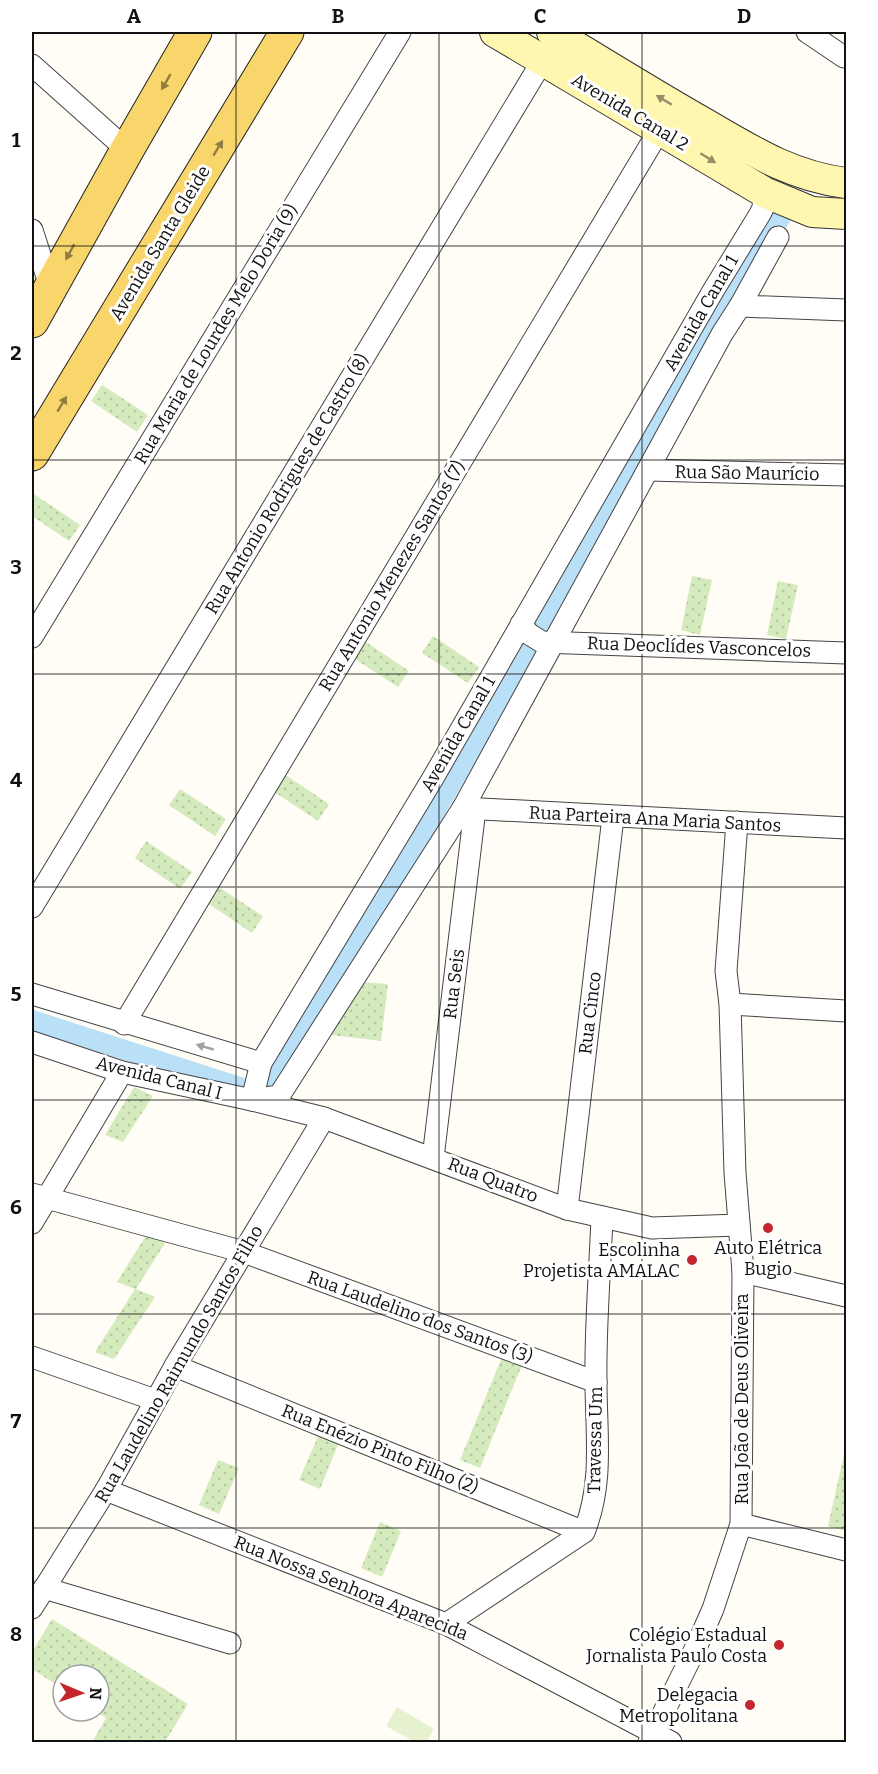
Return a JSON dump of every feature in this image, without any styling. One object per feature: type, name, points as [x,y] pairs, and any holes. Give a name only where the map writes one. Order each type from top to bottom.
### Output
[{"type":"main road","points":[[32,321],[195,32]]},
{"type":"main road","name":"Avenida Santa Gleide","points":[[32,454],[287,32]]},
{"type":"main road","name":"Avenida Canal 2","points":[[495,32],[764,192],[812,212],[846,214]]},
{"type":"main road","name":"Avenida Canal 2","points":[[552,32],[672,105],[789,169],[824,180],[846,183]]},
{"type":"street","name":"Rua Maria de Lourdes Melo Doria (9)","points":[[32,637],[400,32]]},
{"type":"street","points":[[807,32],[844,57]]},
{"type":"street","name":"Rua Antonio Rodrigues de Castro (8)","points":[[32,907],[543,60]]},
{"type":"street","points":[[32,65],[127,150]]},
{"type":"street","name":"Rua Antonio Menezes Santos (7)","points":[[124,1024],[660,129]]},
{"type":"street","name":"Avenida Canal 1","points":[[764,192],[763,208],[760,214],[713,291],[536,636],[469,809],[279,1096],[252,1100],[261,1063],[433,778],[536,636],[648,470],[778,237]]},
{"type":"street","points":[[32,230],[50,286]]},
{"type":"street","points":[[740,306],[846,310]]},
{"type":"street","name":"Rua São Maurício","points":[[648,470],[846,475]]},
{"type":"street","name":"Rua Deoclídes Vasconcelos","points":[[536,636],[846,652]]},
{"type":"street","name":"Rua Parteira Ana Maria Santos","points":[[469,809],[846,828]]},
{"type":"street","name":"Rua Seis","points":[[433,1158],[469,809]]},
{"type":"street","name":"Rua Cinco","points":[[567,1209],[613,817]]},
{"type":"street","name":"Rua João de Deus Oliveira","points":[[658,1739],[713,1609],[741,1524],[743,1272],[735,1173],[730,1004],[726,971],[736,822]]},
{"type":"street","points":[[32,994],[124,1024],[261,1063]]},
{"type":"street","points":[[730,1004],[846,1011]]},
{"type":"street","name":"Avenida Canal I","points":[[32,1041],[122,1072],[252,1100]]},
{"type":"street","points":[[32,1223],[39,1196],[122,1072]]},
{"type":"street","name":"Rua Quatro","points":[[252,1100],[324,1118],[567,1209],[667,1229],[739,1226]]},
{"type":"street","name":"Rua Laudelino Raimundo Santos Filho","points":[[32,1608],[105,1490],[175,1366],[324,1118]]},
{"type":"street","name":"Rua Laudelino dos Santos (3)","points":[[39,1196],[244,1252],[596,1382]]},
{"type":"street","name":"Travessa Um","points":[[584,1532],[593,1511],[597,1481],[596,1382],[602,1217]]},
{"type":"street","points":[[743,1272],[846,1296]]},
{"type":"street","points":[[32,1357],[155,1400]]},
{"type":"street","name":"Rua Enézio Pinto Filho (2)","points":[[175,1366],[584,1532]]},
{"type":"street","name":"Rua Nossa Senhora Aparecida","points":[[105,1490],[446,1624],[658,1739]]},
{"type":"street","points":[[741,1524],[846,1550]]},
{"type":"street","points":[[446,1624],[584,1532]]},
{"type":"street","points":[[44,1588],[230,1643]]},
{"type":"green space","points":[[102,385],[148,415],[137,432],[91,401]]},
{"type":"green space","points":[[34,494],[80,525],[69,541],[32,516]]},
{"type":"green space","points":[[692,576],[712,580],[700,635],[681,630]]},
{"type":"green space","points":[[778,581],[798,585],[786,639],[767,635]]},
{"type":"green space","points":[[433,636],[479,667],[468,683],[422,653]]},
{"type":"green space","points":[[363,640],[409,671],[398,687],[352,657]]},
{"type":"green space","points":[[284,774],[329,804],[318,821],[273,791]]},
{"type":"green space","points":[[180,789],[226,819],[215,836],[169,805]]},
{"type":"green space","points":[[146,841],[192,872],[180,889],[135,858]]},
{"type":"green space","points":[[217,886],[263,916],[252,933],[206,902]]},
{"type":"green space","points":[[361,982],[388,984],[381,1041],[331,1035]]},
{"type":"green space","points":[[134,1087],[153,1096],[123,1142],[105,1135]]},
{"type":"green space","points":[[147,1234],[165,1243],[136,1289],[155,1297],[114,1359],[95,1352],[135,1289],[117,1282]]},
{"type":"green space","points":[[502,1357],[522,1365],[480,1468],[460,1460]]},
{"type":"green space","points":[[319,1434],[339,1442],[320,1489],[299,1480]]},
{"type":"green space","points":[[846,1445],[846,1531],[828,1526]]},
{"type":"green space","points":[[218,1460],[239,1468],[219,1514],[199,1505]]},
{"type":"green space","points":[[380,1522],[401,1531],[382,1577],[361,1568]]},
{"type":"green space","points":[[52,1619],[188,1704],[165,1742],[92,1742],[103,1723],[111,1723],[111,1663],[51,1663],[51,1681],[32,1669],[32,1652]]},
{"type":"green space","points":[[397,1707],[434,1729],[426,1742],[415,1742],[386,1726]]},
{"type":"waterway","points":[[32,1020],[249,1090],[279,1069],[416,844],[614,504],[736,283],[781,217]]},
{"type":"place","name":"Auto Elétrica Bugio","points":[[768,1228]]},
{"type":"place","name":"Escolinha Projetista AMALAC","points":[[692,1260]]},
{"type":"place","name":"Colégio Estadual Jornalista Paulo Costa","points":[[779,1645]]},
{"type":"place","name":"Delegacia Metropolitana","points":[[750,1705]]}]
